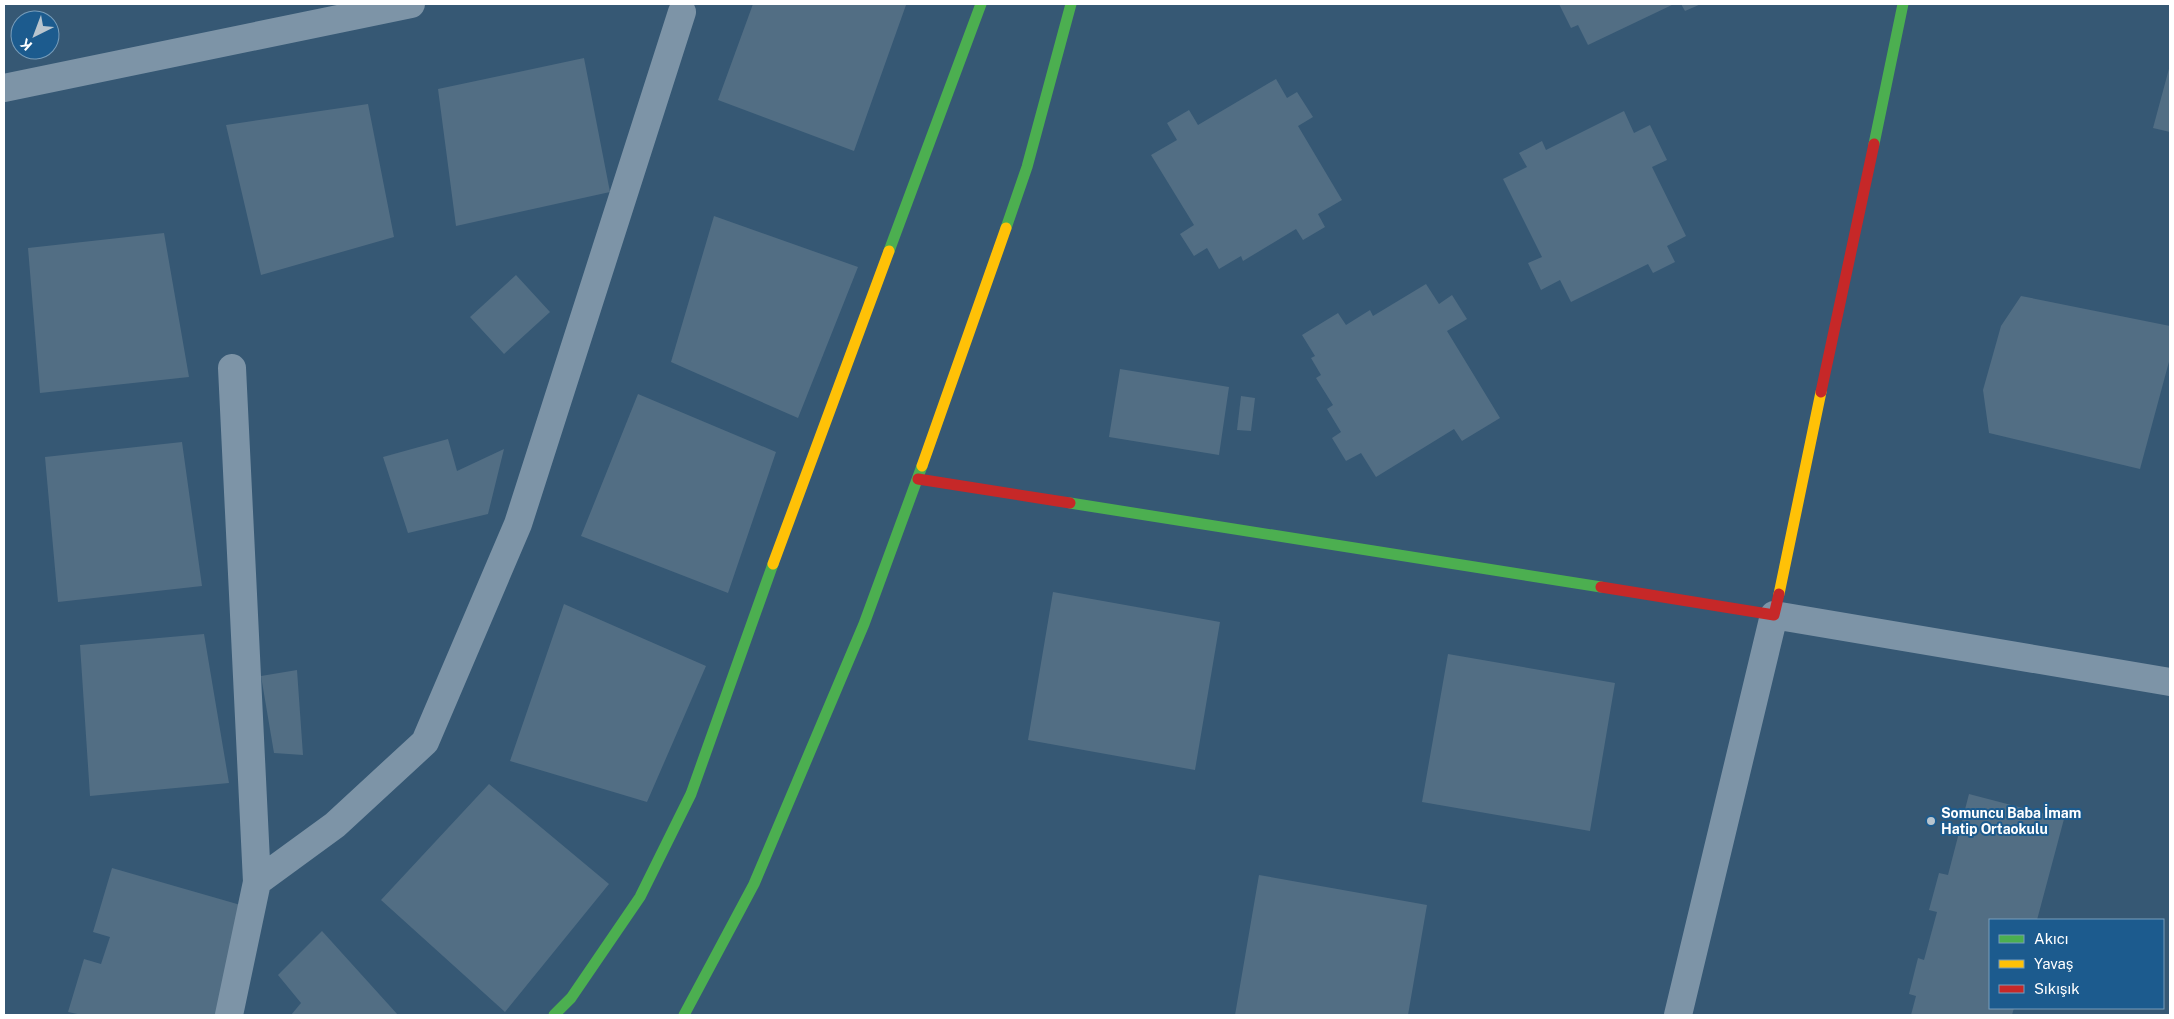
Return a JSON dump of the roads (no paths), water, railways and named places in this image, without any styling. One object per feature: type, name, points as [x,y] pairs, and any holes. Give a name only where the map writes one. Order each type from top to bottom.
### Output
[{"type":"main road","points":[[554,1015],[571,998],[640,898],[691,794],[798,495],[981,4]]},
{"type":"main road","points":[[684,1015],[754,884],[864,624],[918,479],[1027,167],[1070,4]]},
{"type":"main road","points":[[918,479],[1774,615],[1903,4]]},
{"type":"street","points":[[4,88],[411,4]]},
{"type":"street","points":[[257,882],[334,825],[425,742],[518,524],[682,12]]},
{"type":"street","points":[[229,1015],[257,882],[232,368]]},
{"type":"street","points":[[1678,1015],[1774,615],[2170,682]]},
{"type":"place","name":"Somuncu Baba İmam Hatip Ortaokulu","points":[[1931,821]]}]
